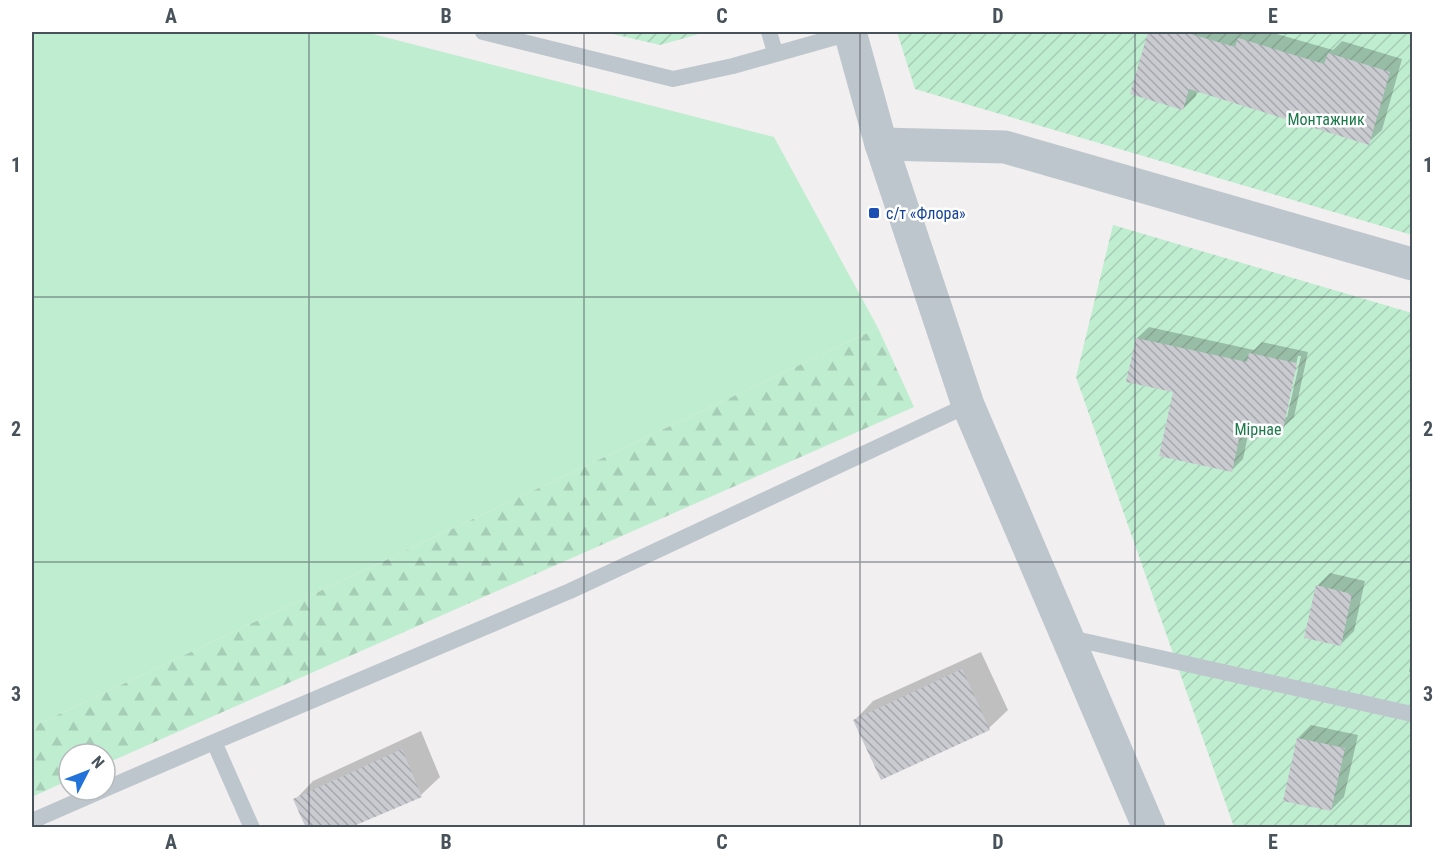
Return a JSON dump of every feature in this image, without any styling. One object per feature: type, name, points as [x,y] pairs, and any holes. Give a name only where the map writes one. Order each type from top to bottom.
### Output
[{"type":"street","points":[[850,32],[882,144],[968,405],[1065,637],[1149,828]]},
{"type":"street","points":[[882,144],[1005,147],[1413,264]]},
{"type":"lane","points":[[483,32],[673,79],[734,66],[850,32]]},
{"type":"lane","points":[[769,32],[776,52]]},
{"type":"lane","points":[[117,784],[570,591],[968,405]]},
{"type":"lane","points":[[1065,637],[1413,714]]},
{"type":"lane","points":[[214,742],[252,828]]},
{"type":"lane","points":[[32,821],[76,802]]},
{"type":"green space","points":[[32,32],[365,32],[774,137],[878,328],[32,727]]},
{"type":"green space","points":[[604,32],[706,32],[660,45]]},
{"type":"green space","name":"Монтажник","points":[[897,32],[1412,32],[1412,235],[915,89]]},
{"type":"green space","name":"Мірнае","points":[[1113,225],[1412,313],[1412,827],[1234,827],[1076,377]]},
{"type":"green space","points":[[878,328],[914,407],[117,759],[117,742],[57,742],[57,786],[32,797],[32,727]]},
{"type":"building","points":[[1148,32],[1184,32],[1235,47],[1238,38],[1324,64],[1328,53],[1390,72],[1369,145],[1189,89],[1183,110],[1130,94]]},
{"type":"building","points":[[1136,338],[1247,362],[1249,353],[1297,363],[1283,430],[1243,421],[1232,472],[1159,456],[1173,392],[1126,382]]},
{"type":"building","points":[[1316,585],[1352,594],[1341,646],[1304,638]]},
{"type":"building","points":[[962,669],[990,730],[881,780],[853,720]]},
{"type":"building","points":[[1297,738],[1345,748],[1331,811],[1283,801]]},
{"type":"building","points":[[402,749],[422,797],[349,828],[306,828],[293,799]]},
{"type":"place","name":"с/т «Флора»","points":[[874,213]]}]
